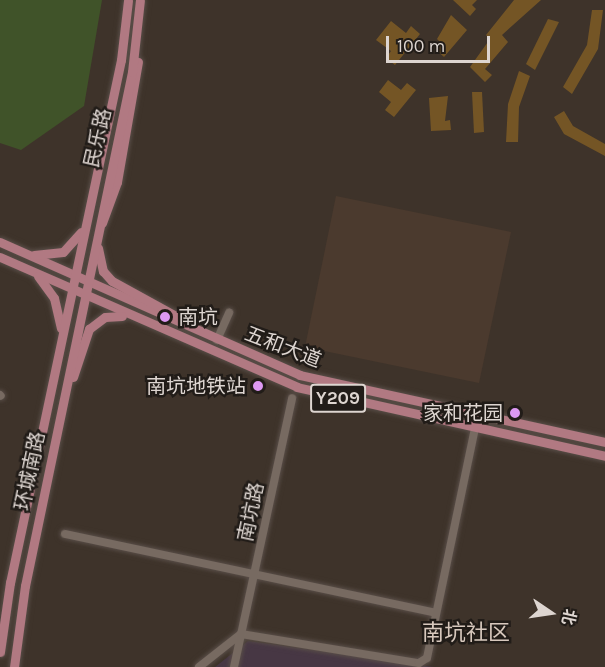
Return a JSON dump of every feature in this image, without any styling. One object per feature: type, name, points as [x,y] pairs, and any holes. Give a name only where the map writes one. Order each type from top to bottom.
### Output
[{"type":"main road","name":"民乐路","points":[[75,277],[128,0]]},
{"type":"main road","name":"民乐路","points":[[88,283],[136,44],[140,0]]},
{"type":"main road","points":[[136,44],[138,80],[126,147],[117,182],[97,234],[100,264],[112,281],[217,340]]},
{"type":"main road","points":[[20,251],[63,252],[85,224]]},
{"type":"main road","name":"五和大道","points":[[0,242],[217,340],[326,383],[605,442]]},
{"type":"main road","name":"五和大道","points":[[0,257],[128,317],[297,387],[605,456]]},
{"type":"main road","points":[[31,271],[56,304],[61,340]]},
{"type":"main road","name":"环城南路","points":[[0,652],[50,391],[75,277]]},
{"type":"main road","name":"环城南路","points":[[14,667],[25,586],[88,283]]},
{"type":"main road","points":[[50,391],[65,394],[89,329],[105,317],[128,317]]},
{"type":"street","points":[[217,340],[229,312]]},
{"type":"street","name":"南坑路","points":[[234,667],[292,398]]},
{"type":"street","points":[[199,667],[241,634],[419,663],[427,658],[475,428]]},
{"type":"street","points":[[65,534],[436,613]]},
{"type":"shaded area","points":[[336,196],[511,232],[479,383],[305,347]]},
{"type":"shaded area","points":[[248,641],[434,667],[215,667]]},
{"type":"green space","points":[[0,0],[102,0],[84,106],[21,150],[0,143]]},
{"type":"building","points":[[453,0],[477,0],[472,5],[476,9],[470,16]]},
{"type":"building","points":[[514,0],[541,0],[502,35],[508,42],[485,69],[492,75],[485,82],[470,67],[490,39],[486,35]]},
{"type":"building","points":[[592,10],[603,10],[598,49],[572,94],[563,87],[587,45]]},
{"type":"building","points":[[451,15],[467,30],[444,57],[435,49],[441,43],[437,39]]},
{"type":"building","points":[[548,19],[559,22],[535,70],[526,64]]},
{"type":"building","points":[[391,21],[406,33],[411,26],[420,34],[395,65],[386,58],[391,51],[376,40]]},
{"type":"building","points":[[519,71],[530,76],[519,107],[518,142],[506,142],[508,104]]},
{"type":"building","points":[[388,80],[401,90],[407,83],[416,90],[394,117],[385,110],[391,102],[379,92]]},
{"type":"building","points":[[472,92],[482,92],[484,132],[474,133]]},
{"type":"building","points":[[448,96],[445,121],[450,120],[451,130],[431,131],[429,98]]},
{"type":"building","points":[[564,111],[573,126],[605,144],[605,156],[564,134],[554,117]]},
{"type":"place","name":"南坑","points":[[165,317]]},
{"type":"place","name":"南坑地铁站","points":[[258,386]]},
{"type":"place","name":"家和花园","points":[[515,413]]},
{"type":"district","name":"南坑社区","points":[[466,634]]}]
